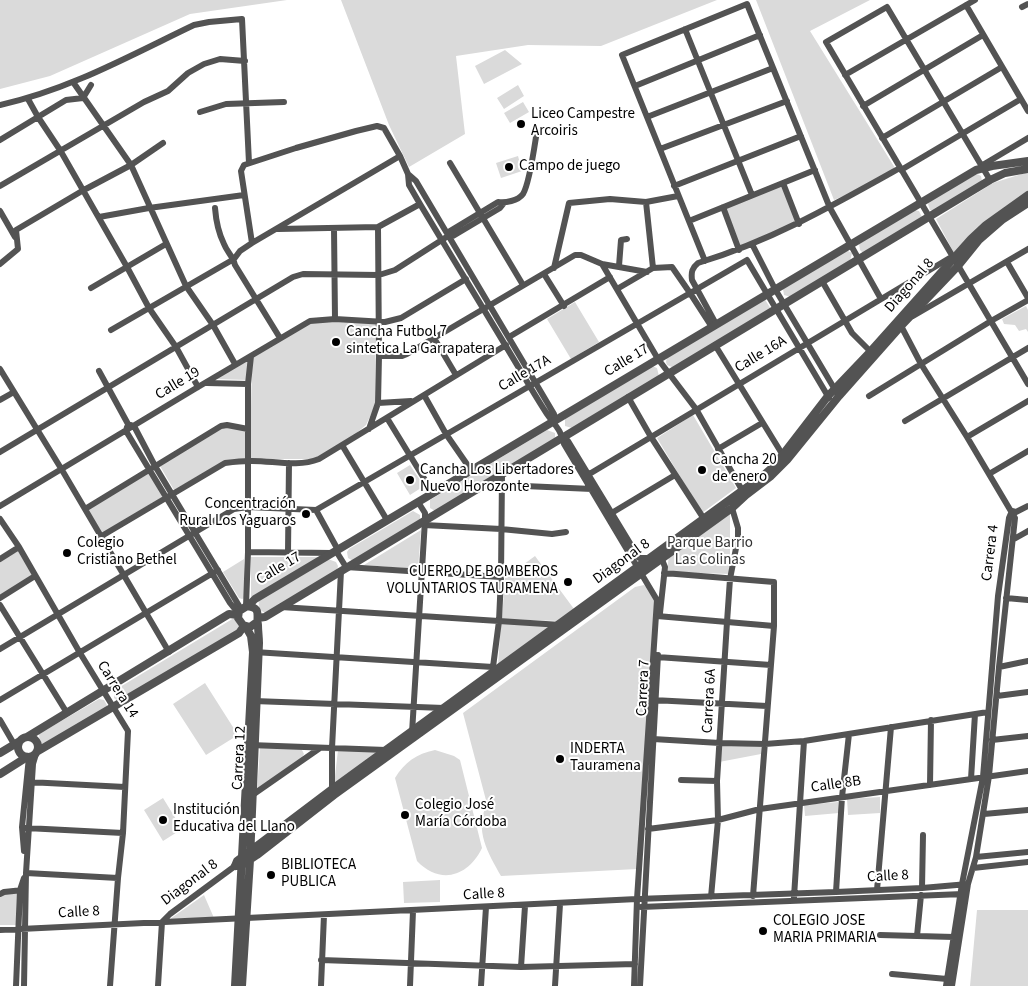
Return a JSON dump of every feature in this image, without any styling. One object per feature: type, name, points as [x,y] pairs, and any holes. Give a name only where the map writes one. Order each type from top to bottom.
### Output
[{"type":"street","points":[[845,75],[975,0]]},
{"type":"street","points":[[705,261],[622,55],[747,4],[830,208],[881,299]]},
{"type":"street","points":[[966,5],[1028,111]]},
{"type":"street","points":[[990,180],[887,7],[826,42],[1028,384]]},
{"type":"street","points":[[0,105],[28,99],[73,82],[194,25],[242,19],[249,163],[241,171],[252,244]]},
{"type":"street","points":[[685,29],[752,195]]},
{"type":"street","points":[[635,86],[760,35]]},
{"type":"street","points":[[863,106],[983,35]]},
{"type":"street","points":[[0,186],[144,102],[168,91],[188,73],[204,64],[220,59],[245,60]]},
{"type":"street","points":[[882,138],[1002,67]]},
{"type":"street","points":[[647,117],[773,68]]},
{"type":"street","points":[[73,82],[131,165],[186,286],[213,325],[235,364]]},
{"type":"street","points":[[83,98],[91,85]]},
{"type":"street","points":[[0,140],[66,100],[83,98]]},
{"type":"street","points":[[28,99],[60,150],[149,308],[176,347],[198,386]]},
{"type":"street","points":[[694,291],[691,273],[693,267],[698,263],[739,250],[799,224],[900,169],[1021,99]]},
{"type":"street","points":[[660,149],[787,101]]},
{"type":"street","points":[[200,112],[226,104],[284,102]]},
{"type":"street","name":"Carrera 7","points":[[249,163],[356,131],[377,126],[384,128],[400,156],[408,174],[409,185],[420,204],[466,279],[509,337],[533,384]]},
{"type":"street","points":[[674,186],[801,136]]},
{"type":"street","points":[[0,452],[293,277],[303,274],[379,275],[395,270],[448,236],[453,236],[481,216],[500,208],[505,202],[517,199],[523,194],[532,165],[536,137]]},
{"type":"street","points":[[982,167],[1028,138]]},
{"type":"street","points":[[0,264],[18,249],[16,230],[131,165],[163,143]]},
{"type":"street","points":[[111,330],[234,259],[240,251],[400,156]]},
{"type":"street","name":"Calle 17","points":[[0,753],[229,614],[242,610],[255,599],[335,551],[976,170],[982,167],[1028,161]]},
{"type":"street","points":[[450,163],[523,285]]},
{"type":"street","name":"Calle 17","points":[[258,620],[424,522],[563,436],[990,180],[1006,173],[1028,169]]},
{"type":"street","points":[[689,221],[815,170]]},
{"type":"street","name":"Carrera 7","points":[[408,174],[416,181],[448,236],[506,345],[554,414],[554,420],[563,436],[564,444],[587,476],[639,558],[656,557],[660,559],[665,567],[658,616],[648,829],[634,986]]},
{"type":"street","points":[[783,183],[799,224]]},
{"type":"street","points":[[98,216],[244,195]]},
{"type":"street","name":"Diagonal 8","points":[[162,922],[170,914],[446,711],[498,669],[563,627],[639,570],[660,559],[732,508],[771,476],[828,396],[837,392],[873,354],[953,257],[986,225],[1028,195]]},
{"type":"street","points":[[554,268],[568,203],[610,199],[646,202],[678,196]]},
{"type":"street","points":[[646,202],[650,270]]},
{"type":"street","name":"Diagonal 8","points":[[900,323],[908,319],[986,234],[1002,220],[1028,203]]},
{"type":"street","points":[[277,229],[378,227],[420,204]]},
{"type":"street","points":[[723,207],[739,250]]},
{"type":"street","points":[[215,208],[217,228],[224,246],[234,259],[235,265],[280,338]]},
{"type":"street","points":[[0,211],[16,238]]},
{"type":"street","points":[[369,429],[378,403],[380,356],[378,227]]},
{"type":"street","points":[[334,228],[335,319]]},
{"type":"street","points":[[619,266],[621,240],[627,240]]},
{"type":"street","points":[[91,288],[166,244]]},
{"type":"street","points":[[752,244],[775,289],[837,392]]},
{"type":"street","points":[[908,319],[1028,249]]},
{"type":"street","points":[[380,356],[402,356],[407,354],[575,256],[581,255],[602,264],[650,270]]},
{"type":"street","name":"Calle 16A","points":[[587,476],[807,342],[953,257]]},
{"type":"street","name":"Calle 17A","points":[[316,510],[747,260],[766,294]]},
{"type":"street","points":[[869,396],[1028,299],[1007,262]]},
{"type":"street","points":[[602,264],[658,359],[696,410],[742,490]]},
{"type":"street","points":[[617,289],[650,270],[667,266],[674,270],[694,291],[714,325]]},
{"type":"street","points":[[544,274],[564,306]]},
{"type":"street","points":[[509,337],[610,277]]},
{"type":"street","name":"Calle 19","points":[[0,506],[62,470],[129,427],[310,321],[335,319],[392,321],[401,318],[466,279]]},
{"type":"street","points":[[822,281],[852,333],[873,354]]},
{"type":"street","points":[[766,294],[833,404]]},
{"type":"street","points":[[900,323],[921,364],[1012,511],[1016,512],[1028,506]]},
{"type":"street","points":[[434,338],[456,375]]},
{"type":"street","points":[[100,537],[225,463],[313,461],[506,345]]},
{"type":"street","points":[[715,345],[784,457]]},
{"type":"street","points":[[906,422],[1028,348]]},
{"type":"street","points":[[242,610],[257,610],[258,620],[253,626],[245,626],[239,622],[248,552],[248,384],[251,356]]},
{"type":"street","points":[[0,369],[62,470],[168,652]]},
{"type":"street","points":[[99,371],[152,468],[215,572],[242,610]]},
{"type":"street","points":[[206,383],[248,384]]},
{"type":"street","points":[[0,400],[14,392]]},
{"type":"street","name":"Diagonal 8","points":[[639,570],[650,558],[774,466],[833,404],[837,392]]},
{"type":"street","points":[[424,395],[446,434],[471,470]]},
{"type":"street","points":[[628,397],[651,437],[704,519]]},
{"type":"street","points":[[378,403],[414,401]]},
{"type":"street","points":[[967,437],[1028,401]]},
{"type":"street","points":[[387,418],[433,493]]},
{"type":"street","points":[[718,449],[762,423]]},
{"type":"street","points":[[85,509],[222,426],[227,425],[248,429]]},
{"type":"street","points":[[342,445],[387,520]]},
{"type":"street","points":[[989,474],[1028,451]]},
{"type":"street","points":[[288,552],[289,463]]},
{"type":"street","points":[[256,652],[498,669],[502,474]]},
{"type":"street","points":[[610,514],[675,475]]},
{"type":"street","name":"Carrera 7","points":[[587,476],[592,489],[610,514],[657,600],[657,657],[637,899]]},
{"type":"street","points":[[502,485],[592,489]]},
{"type":"street","points":[[413,735],[413,707],[425,513],[418,502]]},
{"type":"street","points":[[0,649],[234,509],[248,507],[316,510],[344,569],[338,611],[332,748],[333,793]]},
{"type":"street","name":"Carrera 6A","points":[[711,897],[718,820],[716,781],[730,579],[738,538],[738,528],[732,508]]},
{"type":"street","name":"Carrera 4","points":[[952,986],[965,884],[992,740],[1006,598],[1014,539],[1015,518],[1012,511]]},
{"type":"street","name":"Carrera 4","points":[[965,884],[976,857],[984,814],[988,712],[998,596],[1008,518],[1012,511]]},
{"type":"street","name":"Carrera 14","points":[[0,519],[19,547],[102,691],[114,706],[128,732],[123,833],[110,986]]},
{"type":"street","points":[[424,522],[557,534],[566,532]]},
{"type":"street","points":[[1014,539],[1028,531]]},
{"type":"street","points":[[0,559],[19,547]]},
{"type":"street","points":[[248,552],[335,551]]},
{"type":"street","points":[[344,569],[421,571],[501,577]]},
{"type":"street","points":[[0,700],[215,572]]},
{"type":"street","points":[[664,573],[774,582],[774,626],[753,896]]},
{"type":"street","points":[[0,598],[35,576]]},
{"type":"street","points":[[1006,598],[1028,600]]},
{"type":"street","points":[[0,605],[67,712]]},
{"type":"street","points":[[281,607],[563,627]]},
{"type":"street","points":[[658,616],[774,626]]},
{"type":"street","name":"Carrera 12","points":[[242,986],[243,861],[256,652],[259,635],[258,620]]},
{"type":"street","points":[[0,774],[239,632],[245,626]]},
{"type":"street","name":"Carrera 12","points":[[245,626],[251,636],[256,652]]},
{"type":"street","points":[[657,657],[771,665]]},
{"type":"street","points":[[999,667],[1028,661]]},
{"type":"street","points":[[997,696],[1028,692]]},
{"type":"street","points":[[653,700],[768,706]]},
{"type":"street","points":[[253,701],[413,707],[446,711]]},
{"type":"street","points":[[653,739],[765,744],[804,741],[988,712]]},
{"type":"street","points":[[971,779],[975,714]]},
{"type":"street","points":[[0,720],[20,741]]},
{"type":"street","points":[[930,785],[931,720]]},
{"type":"street","points":[[877,890],[891,727]]},
{"type":"street","points":[[836,892],[842,797],[850,734]]},
{"type":"street","name":"Diagonal 8","points":[[333,793],[386,750],[413,735]]},
{"type":"street","points":[[992,740],[1028,736]]},
{"type":"street","points":[[16,986],[23,890],[26,874],[26,828],[29,783],[32,755],[39,746],[37,741],[32,738],[20,741]]},
{"type":"street","points":[[20,741],[18,746],[22,755],[32,755]]},
{"type":"street","points":[[794,900],[804,741]]},
{"type":"street","points":[[251,745],[386,750]]},
{"type":"street","points":[[302,747],[306,753],[303,760]]},
{"type":"street","points":[[248,797],[320,748]]},
{"type":"street","name":"Calle 8B","points":[[648,829],[718,820],[760,809],[1028,771]]},
{"type":"street","points":[[681,780],[716,781]]},
{"type":"street","points":[[29,783],[125,787]]},
{"type":"street","points":[[984,814],[1028,810]]},
{"type":"street","points":[[26,828],[123,833]]},
{"type":"street","points":[[917,936],[923,835]]},
{"type":"street","points":[[976,857],[1028,852]]},
{"type":"street","points":[[973,868],[1028,862]]},
{"type":"street","points":[[26,874],[118,878]]},
{"type":"street","name":"Calle 8","points":[[0,930],[525,906],[637,899],[642,904],[794,900],[921,892],[965,884]]},
{"type":"street","points":[[0,894],[23,890]]},
{"type":"street","name":"Calle 8","points":[[642,904],[711,897],[877,890],[964,894]]},
{"type":"street","name":"Carrera 4","points":[[946,986],[954,937],[964,894]]},
{"type":"street","points":[[555,986],[560,904]]},
{"type":"street","name":"Carrera 7","points":[[640,986],[642,904]]},
{"type":"street","points":[[521,967],[525,906]]},
{"type":"street","points":[[481,986],[486,907]]},
{"type":"street","points":[[410,986],[412,911]]},
{"type":"street","points":[[320,986],[324,915]]},
{"type":"street","name":"Carrera 12","points":[[236,986],[242,919]]},
{"type":"street","points":[[158,986],[162,922]]},
{"type":"street","points":[[21,929],[24,986]]},
{"type":"street","points":[[880,935],[954,937]]},
{"type":"street","points":[[321,960],[521,967],[635,964]]},
{"type":"street","points":[[892,974],[947,978]]},
{"type":"green space","points":[[0,0],[287,0],[190,14],[50,76],[0,89]]},
{"type":"green space","points":[[341,0],[717,0],[601,46],[528,45],[456,56],[465,134],[409,167],[389,125]]},
{"type":"green space","points":[[756,0],[870,0],[810,31],[895,168],[870,184],[834,200]]},
{"type":"green space","points":[[505,50],[522,64],[484,84],[475,66]]},
{"type":"green space","points":[[518,85],[524,96],[504,109],[497,98]]},
{"type":"green space","points":[[523,102],[529,112],[510,123],[504,113]]},
{"type":"green space","name":"Campo de juego","points":[[518,156],[522,171],[501,178],[496,163]]},
{"type":"green space","points":[[1028,172],[1028,191],[983,223],[954,253],[936,219],[993,183]]},
{"type":"green space","points":[[977,174],[981,176],[982,181],[934,211],[930,210],[929,200]]},
{"type":"green space","points":[[782,184],[798,222],[740,246],[724,208]]},
{"type":"green space","points":[[914,210],[919,211],[922,217],[863,253],[860,250],[859,244]]},
{"type":"green space","points":[[846,250],[852,253],[850,261],[791,297],[784,295],[783,289]]},
{"type":"green space","points":[[764,298],[771,309],[674,368],[667,365],[667,357]]},
{"type":"green space","points":[[575,302],[599,342],[571,359],[547,319]]},
{"type":"green space","points":[[1026,306],[1028,310],[1028,332],[1026,329],[1019,331],[1015,325],[1004,324],[1002,319]]},
{"type":"green space","points":[[336,321],[376,323],[375,406],[366,425],[346,442],[314,459],[250,459],[252,357],[311,323]]},
{"type":"green space","points":[[248,360],[248,380],[215,379]]},
{"type":"green space","points":[[652,366],[657,368],[659,376],[572,428],[565,426],[565,418]]},
{"type":"green space","name":"Cancha 20 de enero","points":[[693,415],[736,488],[702,513],[657,438]]},
{"type":"green space","points":[[223,427],[246,430],[247,459],[224,461],[174,490],[160,466]]},
{"type":"green space","points":[[547,430],[555,433],[555,440],[437,512],[430,508],[430,500]]},
{"type":"green space","name":"Cancha Los Libertadores Nuevo Horozonte","points":[[410,465],[424,486],[410,495],[397,473]]},
{"type":"green space","points":[[150,472],[164,496],[101,534],[87,510]]},
{"type":"green space","points":[[413,511],[420,515],[420,521],[355,562],[348,558],[347,552],[349,549]]},
{"type":"green space","name":"Parque Barrio Las Colinas","points":[[730,514],[730,574],[667,572],[669,555]]},
{"type":"green space","points":[[421,530],[418,569],[364,565]]},
{"type":"green space","points":[[18,551],[33,576],[0,595],[0,561]]},
{"type":"green space","points":[[535,556],[574,609],[558,621],[502,619],[505,578]]},
{"type":"green space","points":[[251,557],[321,557],[251,600]]},
{"type":"green space","points":[[244,559],[245,598],[242,599],[239,598],[223,572]]},
{"type":"green space","points":[[328,559],[336,562],[337,570],[265,613],[260,609],[259,600]]},
{"type":"green space","name":"INDERTA Tauramena","points":[[644,585],[649,589],[655,602],[637,869],[501,876],[484,841],[482,823],[487,804],[463,713],[635,587]]},
{"type":"green space","points":[[234,618],[242,627],[238,631],[118,701],[114,698],[115,690]]},
{"type":"green space","points":[[501,622],[553,625],[498,665]]},
{"type":"green space","points":[[205,683],[238,735],[206,755],[173,704]]},
{"type":"green space","points":[[99,699],[104,700],[108,707],[43,745],[40,743],[39,734]]},
{"type":"green space","points":[[721,744],[761,747],[761,754],[719,762]]},
{"type":"green space","points":[[260,747],[301,748],[304,754],[301,759],[257,791]]},
{"type":"green space","points":[[338,750],[378,752],[334,785]]},
{"type":"green space","points":[[435,750],[460,760],[482,848],[469,866],[453,874],[444,875],[426,869],[417,861],[395,778],[403,767],[412,760],[422,754]]},
{"type":"green space","points":[[880,797],[880,813],[848,815],[847,799]]},
{"type":"green space","name":"Institución Educativa del Llano","points":[[163,798],[182,829],[163,841],[144,810]]},
{"type":"green space","points":[[838,802],[839,813],[805,816],[804,805]]},
{"type":"green space","points":[[440,880],[440,902],[404,903],[403,882]]},
{"type":"green space","points":[[17,892],[16,925],[0,925],[0,897]]},
{"type":"green space","points":[[204,895],[214,918],[170,919]]},
{"type":"green space","points":[[977,910],[1028,910],[1028,986],[970,986]]},
{"type":"place","name":"Liceo Campestre Arcoiris","points":[[521,124]]},
{"type":"place","name":"Campo de juego","points":[[509,167]]},
{"type":"place","name":"Cancha Futbol 7 sintetica La Garrapatera","points":[[336,342]]},
{"type":"place","name":"Cancha 20 de enero","points":[[702,470]]},
{"type":"place","name":"Cancha Los Libertadores Nuevo Horozonte","points":[[410,480]]},
{"type":"place","name":"Concentración Rural Los Yaguaros","points":[[306,514]]},
{"type":"place","name":"Colegio Cristiano Bethel","points":[[67,553]]},
{"type":"place","name":"CUERPO DE BOMBEROS VOLUNTARIOS TAURAMENA","points":[[568,582]]},
{"type":"place","name":"INDERTA Tauramena","points":[[560,759]]},
{"type":"place","name":"Colegio José María Córdoba","points":[[405,815]]},
{"type":"place","name":"Institución Educativa del Llano","points":[[163,820]]},
{"type":"place","name":"BIBLIOTECA PUBLICA","points":[[271,875]]},
{"type":"place","name":"COLEGIO JOSE MARIA PRIMARIA","points":[[763,931]]}]
